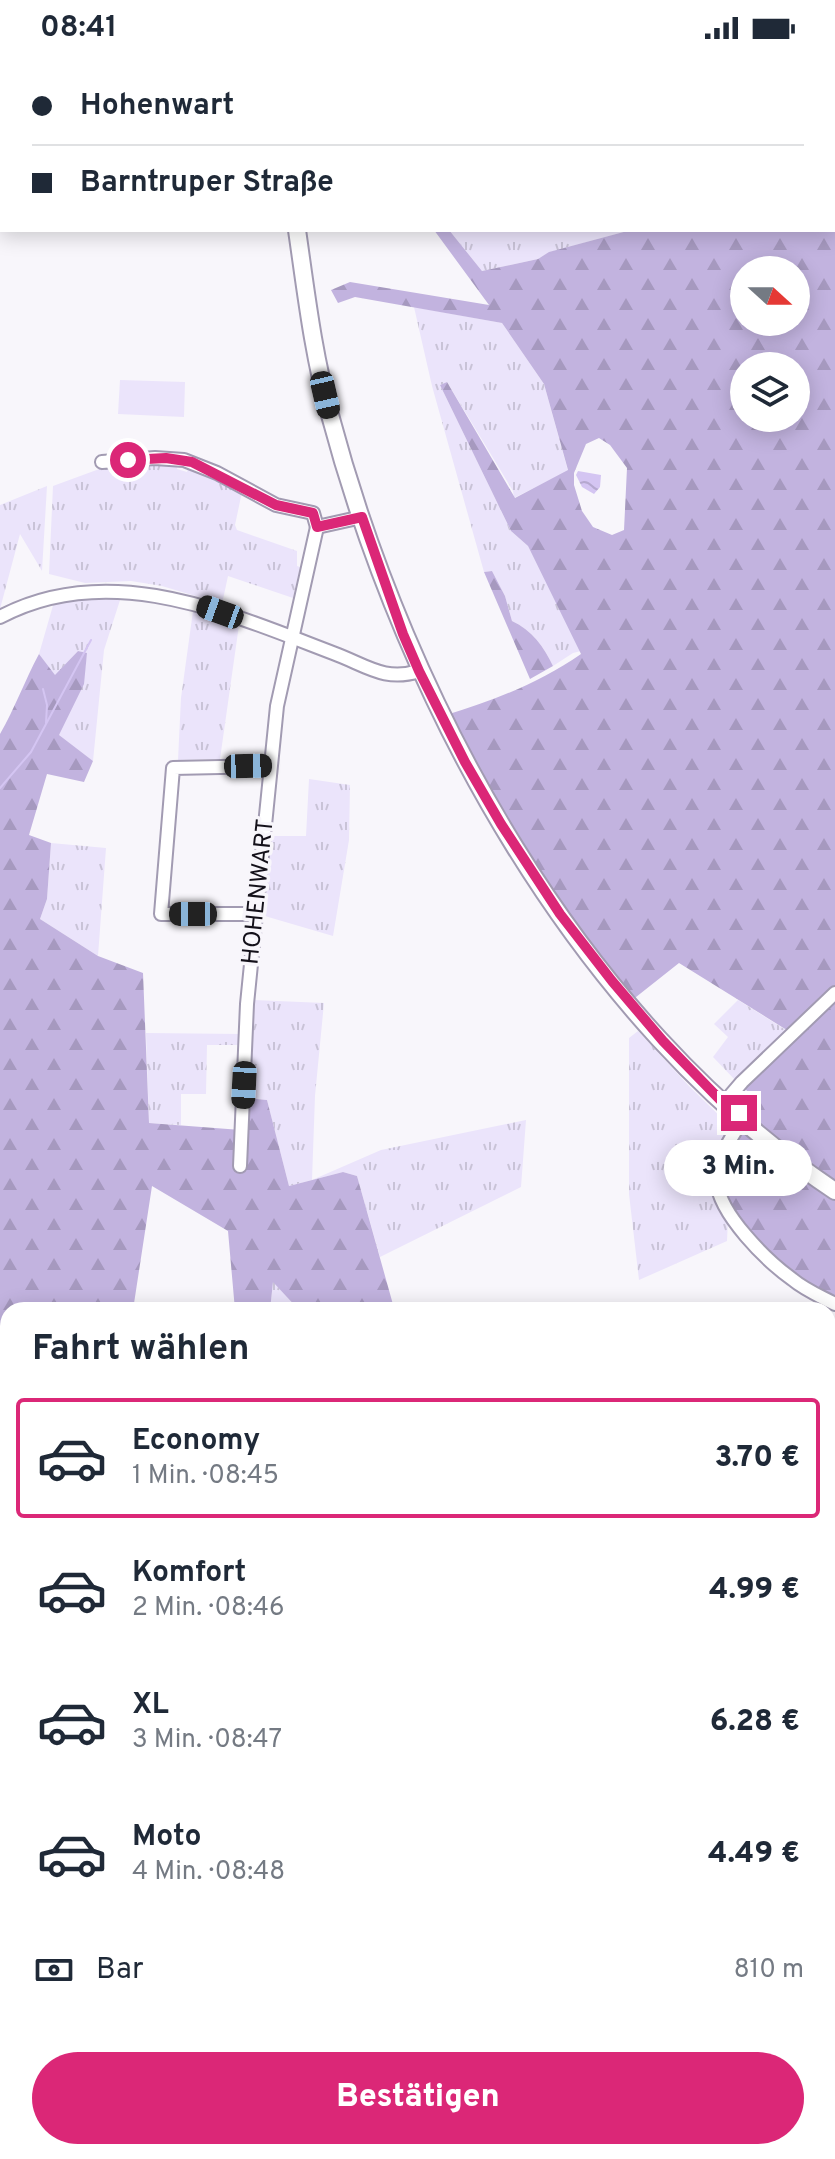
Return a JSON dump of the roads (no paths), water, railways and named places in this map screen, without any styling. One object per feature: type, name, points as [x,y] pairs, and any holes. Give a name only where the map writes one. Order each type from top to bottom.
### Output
[{"type":"main road","points":[[297,232],[321,377],[339,449],[403,634],[419,671],[489,804],[560,914],[646,1022],[724,1103],[783,1153],[835,1191]]},
{"type":"street","points":[[102,462],[155,458],[192,462],[276,505],[313,513],[317,527],[362,517]]},
{"type":"street","name":"HOHENWART","points":[[240,1166],[247,1004],[277,706],[317,527]]},
{"type":"street","points":[[0,617],[23,605],[81,592],[147,594],[196,603],[383,674],[395,676],[419,671]]},
{"type":"street","points":[[256,914],[161,914],[173,768],[270,766]]},
{"type":"street","points":[[724,1103],[835,993]]},
{"type":"street","points":[[743,1119],[718,1171],[717,1186],[726,1208],[779,1269],[805,1289],[831,1302]]},
{"type":"water","points":[[578,471],[601,475],[600,487],[594,494],[582,487],[576,475]]},
{"type":"waterway","points":[[0,788],[31,752],[91,640]]},
{"type":"waterway","points":[[43,689],[47,705],[46,723]]}]
